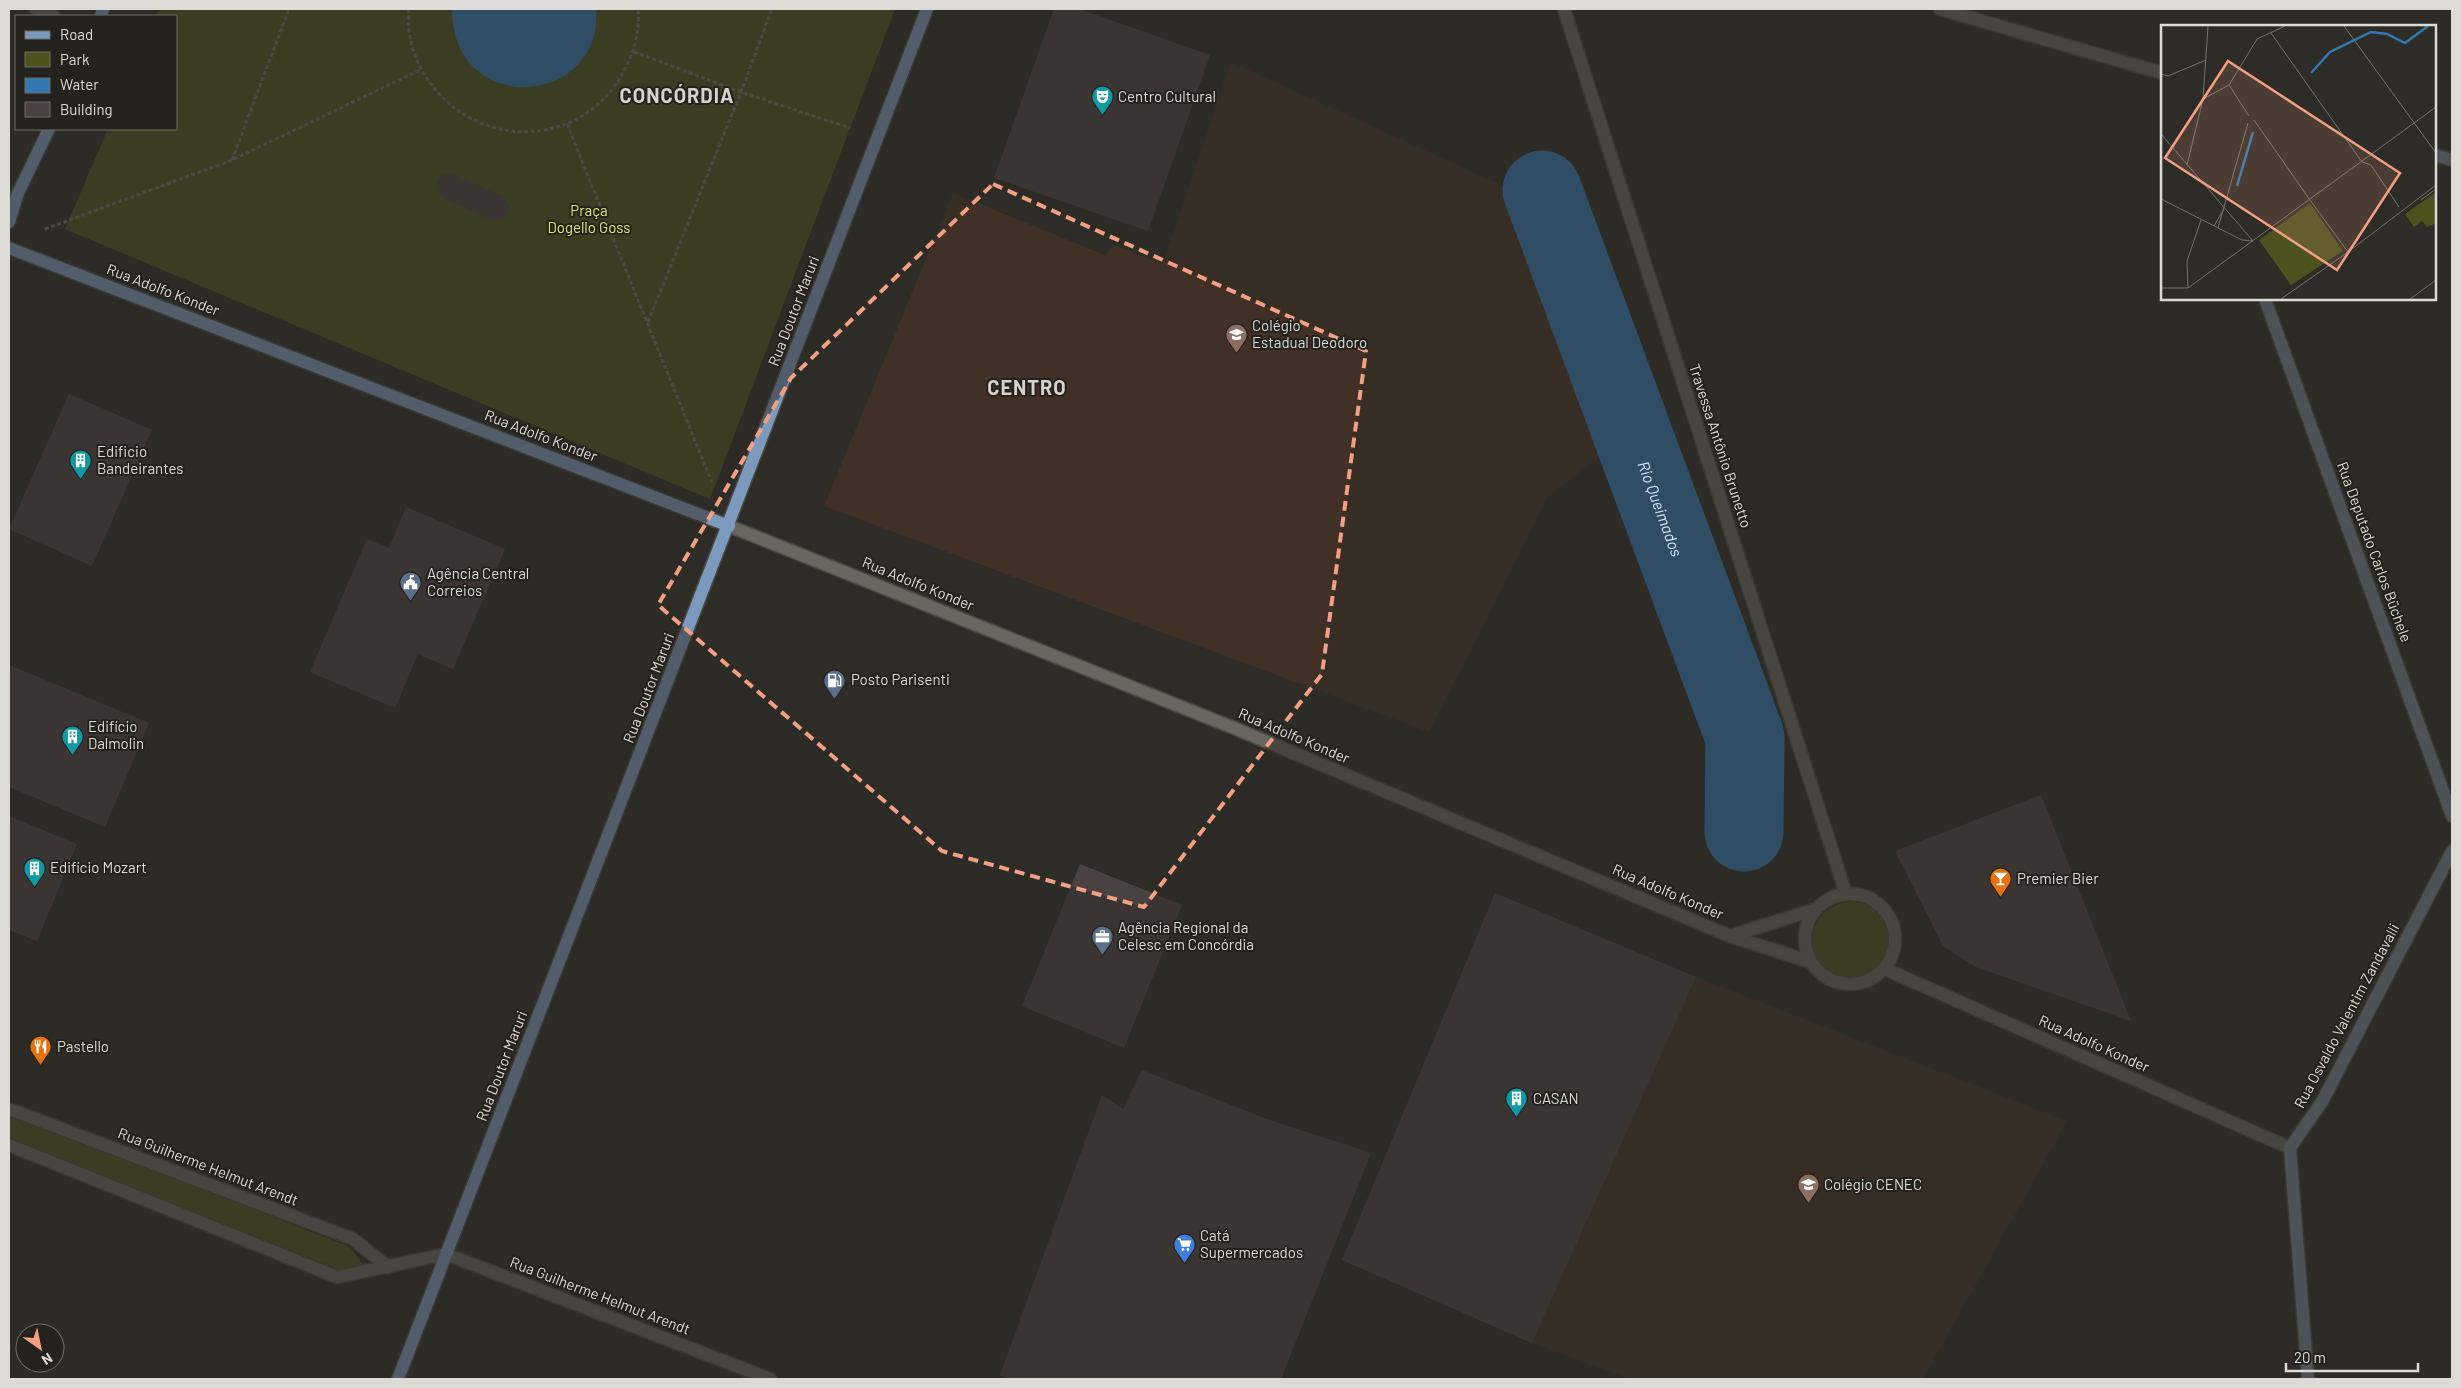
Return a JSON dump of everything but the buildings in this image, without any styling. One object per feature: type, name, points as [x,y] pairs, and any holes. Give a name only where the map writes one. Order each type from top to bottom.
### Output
[{"type":"main road","name":"Rua Doutor Maruri","points":[[398,1379],[729,526],[927,9]]},
{"type":"main road","points":[[9,222],[18,193],[49,130]]},
{"type":"main road","name":"Rua Adolfo Konder","points":[[9,248],[729,526]]},
{"type":"street","points":[[36,9],[51,15]]},
{"type":"street","name":"Travessa Antônio Brunetto","points":[[1564,9],[1846,894]]},
{"type":"street","points":[[1940,9],[2161,73]]},
{"type":"street","points":[[2436,155],[2452,160]]},
{"type":"street","name":"Rua Deputado Carlos Büchele","points":[[2265,300],[2452,816]]},
{"type":"street","name":"Rua Adolfo Konder","points":[[729,526],[1234,728],[1730,936],[1750,944],[1811,962]]},
{"type":"street","name":"Rua Osvaldo Valentim Zandavalli","points":[[2290,1148],[2323,1100],[2452,851]]},
{"type":"street","points":[[1846,894],[1868,898],[1887,912],[1894,926],[1896,941],[1893,956],[1885,969],[1874,978],[1860,984],[1846,985],[1826,978],[1811,962],[1805,949],[1804,935],[1808,921],[1816,909],[1824,902],[1846,894]]},
{"type":"street","points":[[1730,936],[1816,909]]},
{"type":"street","name":"Rua Adolfo Konder","points":[[1885,969],[2290,1148]]},
{"type":"street","name":"Rua Guilherme Helmut Arendt","points":[[9,1109],[353,1239],[388,1267]]},
{"type":"street","points":[[9,1145],[337,1277],[446,1254]]},
{"type":"street","points":[[2290,1148],[2308,1379]]},
{"type":"street","name":"Rua Guilherme Helmut Arendt","points":[[446,1254],[770,1379]]},
{"type":"path","points":[[232,160],[289,9]]},
{"type":"path","points":[[409,9],[411,42],[420,70],[440,98],[467,118],[500,130],[534,133],[567,124],[596,107],[619,83],[634,52],[639,21],[638,9]]},
{"type":"path","points":[[648,322],[741,92],[772,9]]},
{"type":"path","points":[[634,52],[741,92],[878,137]]},
{"type":"path","points":[[37,232],[232,160],[420,70]]},
{"type":"path","points":[[567,124],[729,526]]},
{"type":"highlighted area","points":[[993,184],[1366,351],[1322,674],[1144,907],[942,851],[658,605],[791,378]]},
{"type":"shaded area","name":"Colégio Estadual Deodoro","points":[[1231,62],[1530,198],[1618,443],[1548,497],[1429,732],[824,506],[953,193],[1105,255],[1114,245],[1163,264]]},
{"type":"shaded area","name":"Colégio CENEC","points":[[1696,977],[2067,1121],[1923,1379],[1631,1379],[1532,1343]]},
{"type":"green space","name":"Praça Dogello Goss","points":[[159,9],[895,9],[710,499],[65,229],[108,130],[178,130],[178,15],[156,15]]},
{"type":"green space","points":[[1851,902],[1866,905],[1878,914],[1887,926],[1890,941],[1887,956],[1878,968],[1866,977],[1851,980],[1836,977],[1824,968],[1815,956],[1812,941],[1815,926],[1824,914],[1836,905]]},
{"type":"green space","points":[[9,1114],[350,1247],[363,1265],[338,1269],[9,1138]]},
{"type":"water","points":[[452,9],[596,9],[592,42],[577,66],[554,81],[527,87],[500,83],[476,69],[459,45]]},
{"type":"waterway","name":"Rio Queimados","points":[[1542,190],[1745,737],[1744,832]]},
{"type":"place","name":"Centro Cultural","points":[[1102,116]]},
{"type":"place","name":"Colégio Estadual Deodoro","points":[[1236,354]]},
{"type":"place","name":"Edificio Bandeirantes","points":[[81,480]]},
{"type":"place","name":"Agência Central Correios","points":[[411,602]]},
{"type":"place","name":"Posto Parisenti","points":[[835,699]]},
{"type":"place","name":"Edifício Dalmolin","points":[[72,755]]},
{"type":"place","name":"Edifício Mozart","points":[[34,887]]},
{"type":"place","name":"Premier Bier","points":[[2001,898]]},
{"type":"place","name":"Agência Regional da Celesc em Concórdia","points":[[1102,956]]},
{"type":"place","name":"Pastello","points":[[41,1066]]},
{"type":"place","name":"CASAN","points":[[1517,1118]]},
{"type":"place","name":"Colégio CENEC","points":[[1808,1204]]},
{"type":"place","name":"Catá Supermercados","points":[[1184,1264]]},
{"type":"district","name":"CONCÓRDIA","points":[[677,96]]},
{"type":"district","name":"CENTRO","points":[[1027,388]]}]
